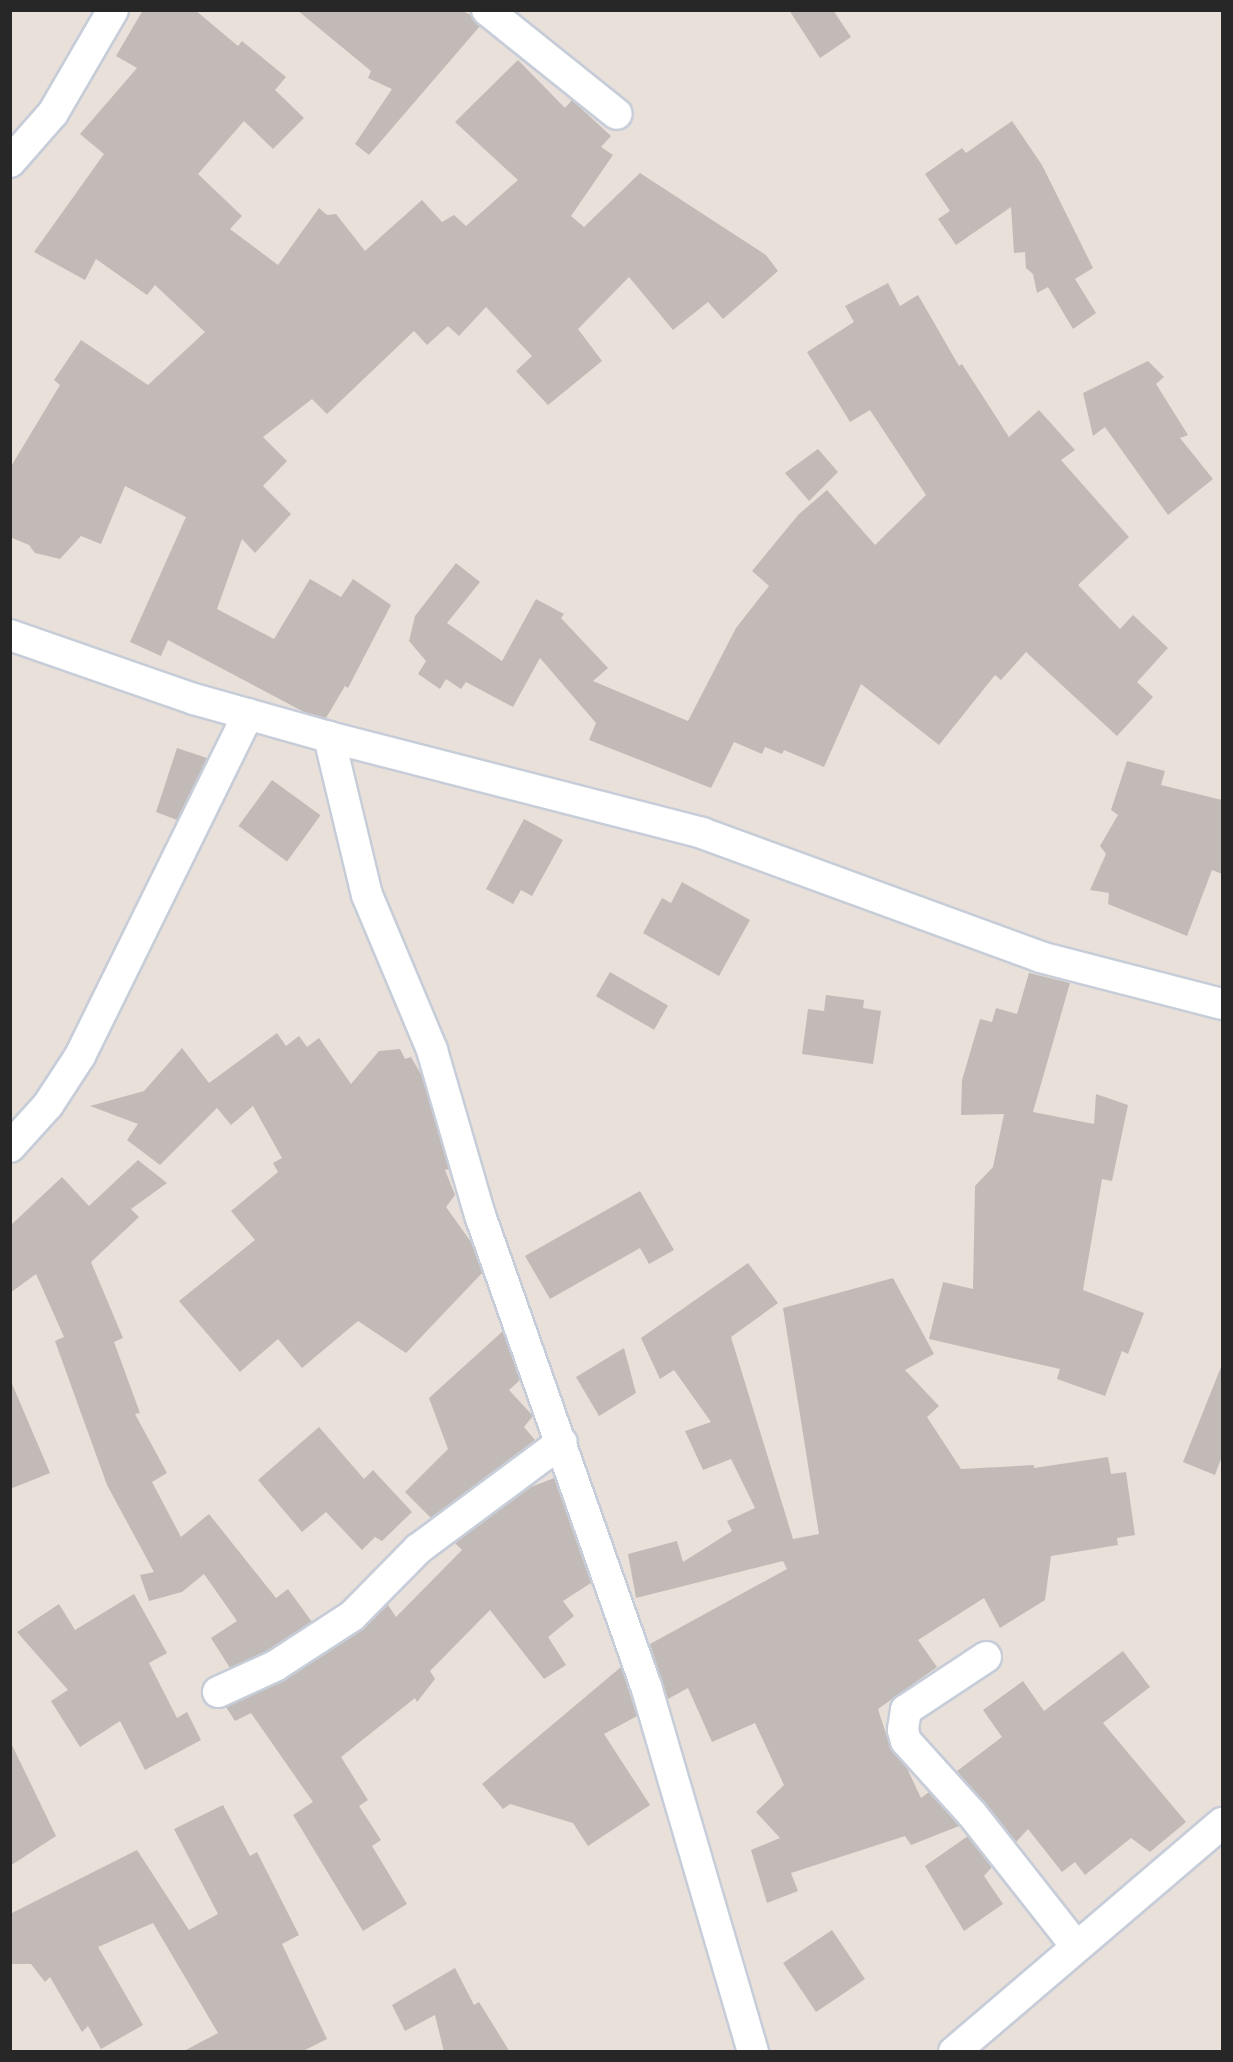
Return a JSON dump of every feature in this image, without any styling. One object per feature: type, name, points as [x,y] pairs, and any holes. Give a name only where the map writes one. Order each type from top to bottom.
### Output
[{"type":"street","points":[[10,162],[53,113],[113,10]]},
{"type":"street","points":[[487,10],[617,114]]},
{"type":"street","points":[[10,635],[248,714],[702,833],[1040,957],[1222,1004]]},
{"type":"street","points":[[10,1148],[48,1105],[80,1056],[248,714]]},
{"type":"street","points":[[329,737],[367,895],[432,1050],[480,1215],[562,1442],[653,1707],[753,2052]]},
{"type":"street","points":[[218,1692],[275,1666],[352,1616],[418,1548],[562,1442]]},
{"type":"street","points":[[986,1657],[906,1710],[903,1730],[906,1741],[972,1814],[1076,1946]]},
{"type":"street","points":[[954,2052],[1222,1823]]},
{"type":"building","points":[[143,10],[195,10],[238,46],[242,41],[286,77],[275,90],[304,118],[273,149],[244,121],[198,174],[242,216],[230,229],[278,265],[319,208],[327,215],[336,214],[365,251],[422,200],[442,222],[454,215],[466,226],[518,180],[455,122],[518,60],[565,108],[572,100],[611,136],[601,147],[613,155],[571,216],[584,227],[640,173],[766,255],[778,271],[723,319],[708,302],[673,330],[629,277],[578,329],[602,361],[548,405],[516,371],[532,356],[486,307],[459,336],[448,326],[427,345],[414,331],[327,414],[312,399],[263,437],[287,461],[263,486],[291,514],[255,553],[242,539],[217,609],[274,639],[310,579],[341,597],[353,579],[391,605],[348,688],[345,686],[326,718],[304,712],[168,640],[161,656],[130,642],[186,517],[125,486],[101,544],[81,536],[60,559],[35,553],[29,545],[10,537],[10,468],[60,385],[54,380],[81,340],[148,385],[205,332],[155,285],[147,295],[96,259],[85,280],[34,252],[104,154],[80,134],[137,68],[116,56]]},
{"type":"building","points":[[297,10],[460,10],[471,15],[480,26],[369,155],[355,144],[392,89],[368,78],[371,71]]},
{"type":"building","points":[[789,10],[833,10],[851,37],[820,58]]},
{"type":"building","points":[[1012,121],[1042,165],[1093,268],[1075,279],[1096,313],[1073,329],[1048,287],[1037,293],[1033,274],[1026,268],[1025,252],[1014,253],[1011,207],[956,245],[938,219],[950,211],[925,174],[962,148],[966,153]]},
{"type":"building","points":[[888,283],[900,306],[918,295],[959,366],[962,364],[1009,437],[1039,410],[1075,450],[1061,460],[1129,537],[1078,585],[1120,629],[1133,615],[1168,648],[1137,682],[1153,697],[1117,736],[1026,652],[1001,680],[995,675],[939,745],[861,684],[824,767],[784,750],[782,754],[765,747],[762,754],[734,742],[711,788],[589,740],[596,723],[540,658],[513,707],[466,682],[461,689],[446,679],[440,689],[418,674],[426,661],[409,641],[415,616],[456,563],[480,582],[447,623],[502,661],[536,599],[564,614],[561,618],[608,668],[593,681],[688,721],[736,628],[769,586],[752,571],[799,514],[827,490],[875,545],[926,495],[870,410],[850,422],[807,352],[854,322],[845,306]]},
{"type":"building","points":[[1148,361],[1164,377],[1156,384],[1188,435],[1180,438],[1213,479],[1168,515],[1105,427],[1093,436],[1083,393]]},
{"type":"building","points":[[818,449],[838,472],[809,501],[785,473]]},
{"type":"building","points":[[177,748],[207,758],[177,820],[156,812]]},
{"type":"building","points":[[1127,761],[1165,771],[1161,785],[1222,800],[1222,874],[1212,870],[1187,936],[1108,904],[1109,893],[1090,890],[1106,854],[1100,846],[1118,815],[1111,810]]},
{"type":"building","points":[[272,780],[321,815],[287,861],[238,826]]},
{"type":"building","points":[[524,819],[563,840],[532,896],[521,890],[513,904],[486,889]]},
{"type":"building","points":[[682,882],[750,920],[719,976],[643,933],[662,898],[671,903]]},
{"type":"building","points":[[610,972],[668,1006],[654,1030],[596,996]]},
{"type":"building","points":[[1029,973],[1070,983],[1033,1112],[1094,1124],[1096,1094],[1128,1105],[1112,1181],[1102,1179],[1083,1290],[1144,1313],[1128,1354],[1122,1351],[1105,1396],[1057,1379],[1060,1369],[929,1339],[943,1282],[973,1289],[975,1186],[993,1167],[1004,1114],[961,1115],[962,1080],[980,1019],[992,1022],[996,1008],[1017,1014]]},
{"type":"building","points":[[826,995],[864,1000],[863,1008],[881,1011],[873,1064],[802,1054],[808,1009],[824,1011]]},
{"type":"building","points":[[277,1033],[286,1046],[299,1036],[307,1047],[319,1038],[351,1084],[379,1051],[400,1049],[405,1059],[411,1057],[422,1076],[449,1169],[445,1170],[455,1195],[446,1207],[471,1242],[482,1273],[406,1353],[358,1321],[302,1368],[278,1339],[240,1372],[179,1301],[255,1240],[231,1211],[278,1172],[273,1163],[282,1158],[253,1106],[231,1125],[217,1108],[160,1165],[127,1140],[138,1124],[90,1106],[144,1091],[182,1048],[209,1083]]},
{"type":"building","points":[[138,1160],[167,1183],[131,1209],[139,1217],[91,1262],[123,1338],[114,1342],[140,1413],[135,1414],[167,1473],[152,1482],[181,1537],[209,1514],[276,1598],[288,1589],[312,1622],[267,1651],[230,1668],[211,1638],[237,1621],[204,1574],[182,1592],[149,1601],[140,1575],[154,1572],[107,1485],[55,1341],[64,1337],[36,1274],[10,1293],[10,1226],[62,1177],[89,1206]]},
{"type":"building","points":[[640,1191],[674,1250],[649,1264],[640,1248],[550,1299],[525,1256]]},
{"type":"building","points":[[748,1263],[778,1303],[731,1337],[793,1539],[819,1534],[783,1308],[893,1278],[934,1354],[905,1370],[939,1406],[927,1417],[961,1469],[1034,1465],[1034,1468],[1108,1457],[1111,1474],[1126,1472],[1135,1535],[1117,1538],[1118,1545],[1051,1556],[1045,1600],[1000,1628],[984,1598],[918,1640],[937,1667],[878,1709],[890,1746],[906,1766],[921,1798],[929,1792],[959,1826],[911,1845],[905,1836],[791,1873],[798,1891],[767,1903],[751,1850],[780,1838],[756,1812],[784,1785],[755,1723],[712,1742],[688,1688],[668,1699],[650,1644],[787,1569],[783,1561],[636,1598],[628,1554],[677,1541],[683,1562],[732,1531],[727,1521],[755,1508],[731,1459],[703,1470],[685,1431],[711,1422],[674,1370],[660,1379],[641,1338]]},
{"type":"building","points":[[503,1331],[520,1380],[509,1390],[533,1416],[524,1427],[535,1440],[431,1518],[405,1492],[448,1449],[429,1398]]},
{"type":"building","points":[[624,1348],[636,1393],[599,1416],[576,1377]]},
{"type":"building","points":[[1221,1367],[1222,1456],[1215,1475],[1183,1462]]},
{"type":"building","points":[[10,1379],[50,1473],[10,1489]]},
{"type":"building","points":[[319,1427],[364,1479],[373,1470],[412,1512],[382,1541],[375,1537],[362,1550],[326,1512],[302,1532],[258,1480]]},
{"type":"building","points":[[554,1478],[591,1583],[563,1601],[574,1616],[548,1637],[566,1665],[544,1679],[490,1610],[430,1671],[435,1679],[417,1702],[415,1698],[341,1757],[368,1800],[359,1806],[381,1840],[372,1846],[407,1904],[363,1931],[293,1815],[313,1802],[251,1713],[235,1721],[226,1707],[284,1680],[361,1630],[388,1605],[396,1617],[462,1550],[455,1543],[531,1487]]},
{"type":"building","points":[[134,1594],[167,1653],[149,1663],[177,1718],[187,1712],[201,1740],[145,1770],[120,1721],[80,1747],[51,1701],[68,1690],[17,1632],[59,1604],[75,1630]]},
{"type":"building","points":[[1123,1651],[1150,1687],[1103,1723],[1186,1822],[1150,1852],[1131,1838],[1085,1875],[1075,1862],[1062,1872],[1028,1829],[1016,1842],[957,1771],[1002,1737],[983,1710],[1023,1681],[1044,1711]]},
{"type":"building","points":[[621,1667],[637,1716],[604,1734],[650,1805],[588,1846],[573,1823],[510,1804],[503,1809],[482,1784]]},
{"type":"building","points":[[10,1741],[56,1836],[10,1866]]},
{"type":"building","points":[[223,1805],[250,1856],[257,1852],[299,1935],[282,1944],[327,2039],[301,2052],[182,2052],[218,2033],[153,1923],[98,1947],[143,2025],[101,2049],[88,2026],[82,2032],[50,1977],[45,1982],[31,1964],[10,1964],[10,1914],[137,1850],[189,1930],[218,1914],[174,1829]]},
{"type":"building","points":[[968,1836],[992,1867],[984,1876],[1003,1904],[964,1931],[925,1866]]},
{"type":"building","points":[[832,1930],[865,1979],[816,2012],[783,1963]]},
{"type":"building","points":[[455,1968],[474,2005],[479,2002],[510,2052],[444,2052],[435,2015],[405,2031],[392,2005]]}]
